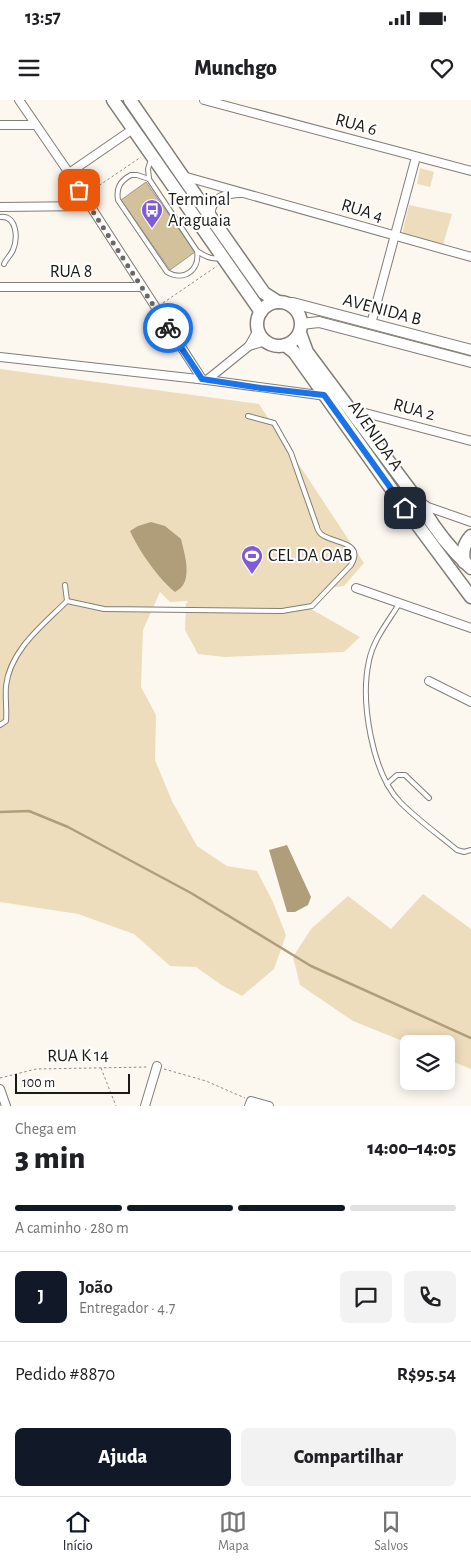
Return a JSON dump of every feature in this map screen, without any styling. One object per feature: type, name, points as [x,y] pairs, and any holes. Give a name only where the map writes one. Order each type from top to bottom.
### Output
[{"type":"main road","points":[[113,100],[133,129],[148,156],[222,261],[261,312]]},
{"type":"main road","points":[[130,100],[139,106],[181,175],[264,293],[295,308],[301,318],[300,328],[294,341],[285,346],[272,345],[266,341],[258,330],[258,324],[261,312],[270,304],[282,302]]},
{"type":"main road","name":"AVENIDA A","points":[[300,328],[307,352],[419,502]]},
{"type":"main road","name":"AVENIDA A","points":[[285,346],[294,352],[471,597]]},
{"type":"main road","points":[[419,502],[430,523],[468,565]]},
{"type":"main road","points":[[468,565],[464,550],[471,536]]},
{"type":"street","points":[[19,100],[204,380]]},
{"type":"street","name":"RUA 6","points":[[204,100],[471,171]]},
{"type":"street","points":[[0,125],[35,124]]},
{"type":"street","points":[[69,173],[133,129]]},
{"type":"street","points":[[371,324],[416,157]]},
{"type":"street","name":"RUA 4","points":[[181,175],[471,256]]},
{"type":"street","name":"RUA 4","points":[[212,219],[210,208],[217,200],[226,195],[246,192]]},
{"type":"street","points":[[0,206],[90,206]]},
{"type":"street","name":"RUA 8","points":[[0,287],[142,287]]},
{"type":"street","name":"AVENIDA B","points":[[282,302],[293,303],[471,350]]},
{"type":"street","name":"AVENIDA B","points":[[300,328],[319,322],[471,362]]},
{"type":"street","points":[[249,346],[258,330]]},
{"type":"street","points":[[204,380],[249,346],[266,341]]},
{"type":"street","points":[[0,357],[324,395]]},
{"type":"street","name":"RUA 2","points":[[324,395],[349,409],[471,441]]},
{"type":"street","name":"AVENIDA A","points":[[419,502],[471,522]]},
{"type":"street","points":[[356,588],[470,627]]},
{"type":"street","points":[[429,681],[471,702]]},
{"type":"street","points":[[145,1106],[157,1066]]},
{"type":"street","points":[[0,1089],[6,1106]]},
{"type":"street","points":[[250,1103],[268,1106]]},
{"type":"lane","points":[[148,156],[149,179],[197,251],[222,261]]},
{"type":"lane","points":[[149,179],[137,174],[125,179],[118,188],[118,200],[167,272],[178,276],[190,273],[197,263],[197,251]]},
{"type":"lane","points":[[0,217],[5,216],[14,222],[15,233],[13,250],[4,264]]},
{"type":"lane","points":[[67,601],[104,609],[282,612],[312,606],[351,565],[355,553],[348,545],[320,534],[291,453],[274,423],[248,416]]},
{"type":"lane","points":[[65,585],[67,601]]},
{"type":"lane","points":[[0,725],[6,721],[6,686],[12,664],[32,635],[67,601]]},
{"type":"lane","points":[[400,602],[374,644],[368,662],[367,706],[372,746],[387,784],[400,802],[457,850],[464,852],[471,850]]},
{"type":"lane","points":[[387,784],[397,774],[405,775],[429,798]]},
{"type":"path","points":[[85,194],[148,156]]},
{"type":"path","points":[[161,305],[222,261]]},
{"type":"path","name":"RUA K 14","points":[[0,1078],[36,1069],[157,1066],[206,1081],[250,1103]]},
{"type":"path","points":[[101,1068],[116,1106]]},
{"type":"shaded area","points":[[420,168],[434,172],[430,187],[417,184]]},
{"type":"shaded area","points":[[409,205],[452,214],[443,245],[402,234]]},
{"type":"shaded area","points":[[0,369],[259,404],[364,563],[344,586],[329,588],[311,609],[360,637],[344,652],[225,657],[198,654],[185,630],[186,604],[188,601],[170,602],[160,592],[143,630],[141,687],[156,715],[155,760],[172,801],[197,846],[227,866],[257,871],[273,902],[286,935],[274,969],[242,996],[223,986],[196,967],[170,966],[134,934],[78,914],[0,902]]},
{"type":"shaded area","points":[[151,522],[165,526],[181,539],[187,568],[185,582],[175,592],[150,564],[130,531]]},
{"type":"shaded area","points":[[287,845],[311,897],[308,905],[295,912],[287,912],[269,850]]},
{"type":"shaded area","points":[[423,894],[471,929],[471,1069],[455,1063],[455,1035],[400,1035],[400,1040],[353,1021],[300,985],[293,957],[311,929],[348,896],[391,929]]},
{"type":"building","points":[[146,182],[195,252],[170,270],[121,200]]},
{"type":"waterway","points":[[0,812],[29,811],[68,827],[191,893],[311,966],[471,1038]]},
{"type":"way so far","points":[[79,190],[168,328]]},
{"type":"place","name":"Terminal Araguaia","points":[[152,229]]},
{"type":"place","name":"CEL DA OAB","points":[[252,575]]},
{"type":"route","points":[[168,328],[202,379],[324,395],[405,508]]}]
